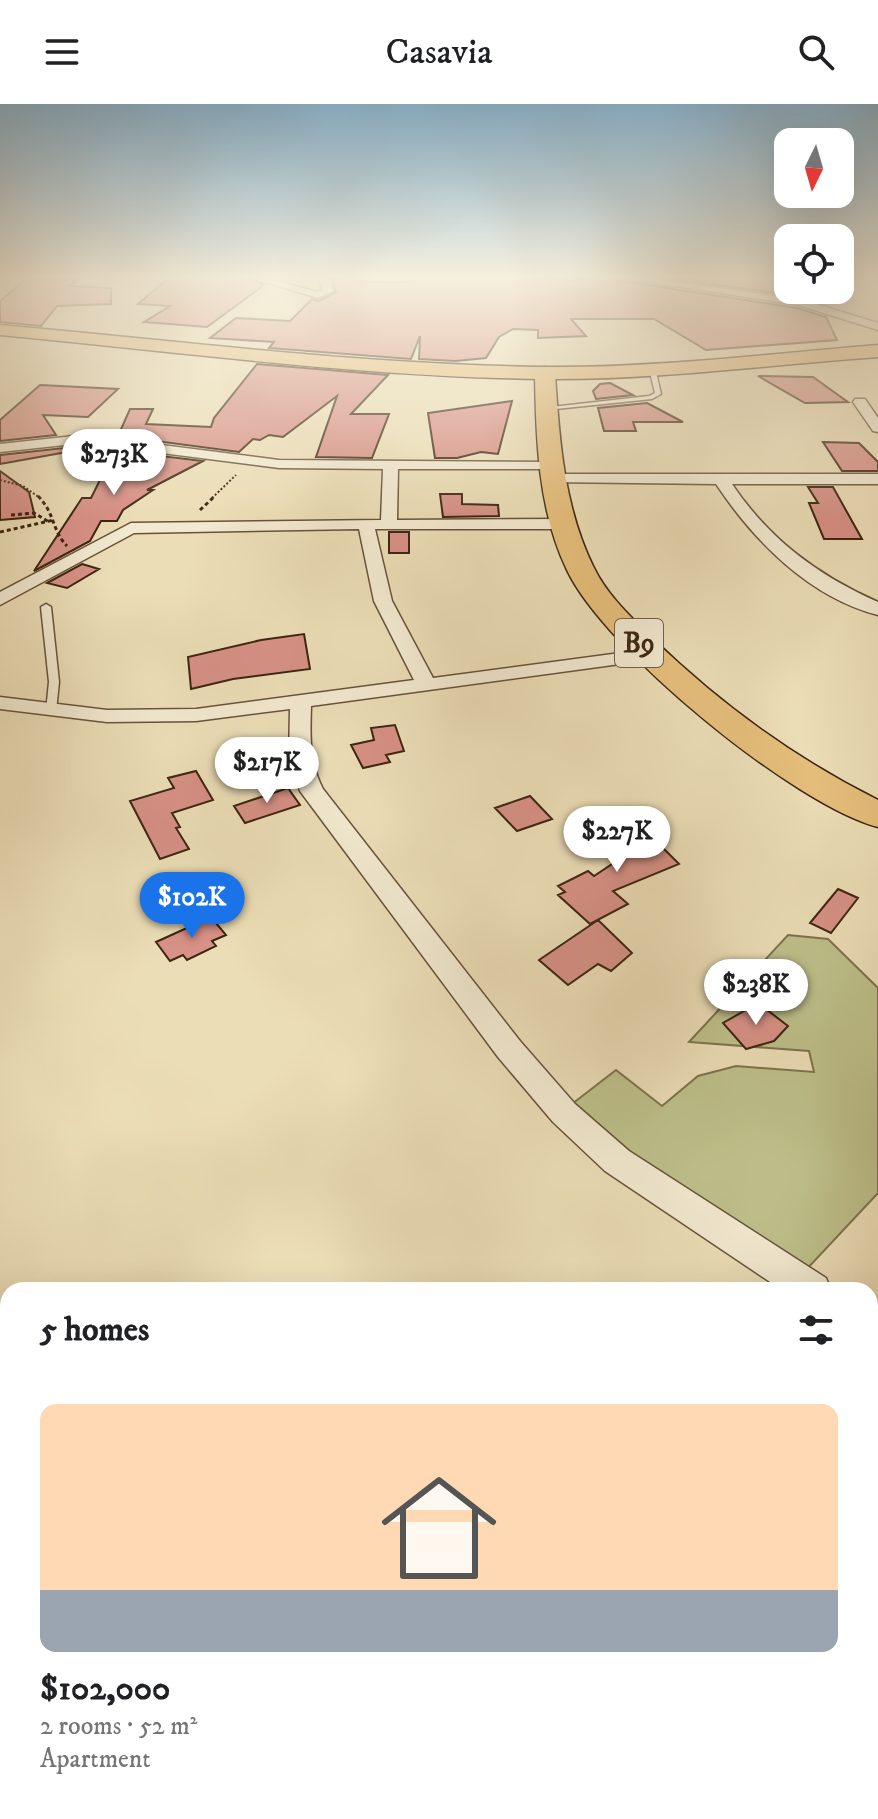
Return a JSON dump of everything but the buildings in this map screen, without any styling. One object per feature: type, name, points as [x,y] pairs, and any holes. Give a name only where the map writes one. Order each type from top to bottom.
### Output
[{"type":"main road","points":[[287,356],[386,365],[545,373],[811,356]]},
{"type":"main road","name":"B9","points":[[545,373],[553,472],[564,524],[592,590],[650,655],[729,722],[878,815]]},
{"type":"street","points":[[860,402],[878,428]]},
{"type":"street","points":[[0,448],[88,439],[262,463],[721,479],[878,479]]},
{"type":"street","points":[[389,526],[391,466]]},
{"type":"street","points":[[721,479],[749,521],[779,553],[831,586],[878,609]]},
{"type":"street","points":[[0,599],[120,532],[171,525],[564,524]]},
{"type":"street","points":[[366,526],[383,601],[426,684]]},
{"type":"street","points":[[0,703],[51,711],[152,718],[301,703],[650,655]]},
{"type":"street","points":[[301,703],[298,755],[300,771],[312,791],[543,1090],[588,1137],[617,1161],[801,1282]]},
{"type":"lane","points":[[546,408],[650,398],[658,394],[652,368]]},
{"type":"lane","points":[[46,607],[54,682],[51,711]]},
{"type":"path","points":[[171,525],[203,508],[232,478],[262,463]]},
{"type":"path","points":[[0,480],[22,483],[55,515],[58,537],[82,554]]},
{"type":"path","points":[[11,515],[34,513],[49,522]]},
{"type":"path","points":[[0,532],[54,519]]},
{"type":"green space","points":[[788,935],[828,939],[878,988],[878,1193],[795,1282],[784,1282],[572,1104],[616,1070],[662,1106],[698,1076],[736,1066],[814,1072],[809,1051],[689,1042]]}]
